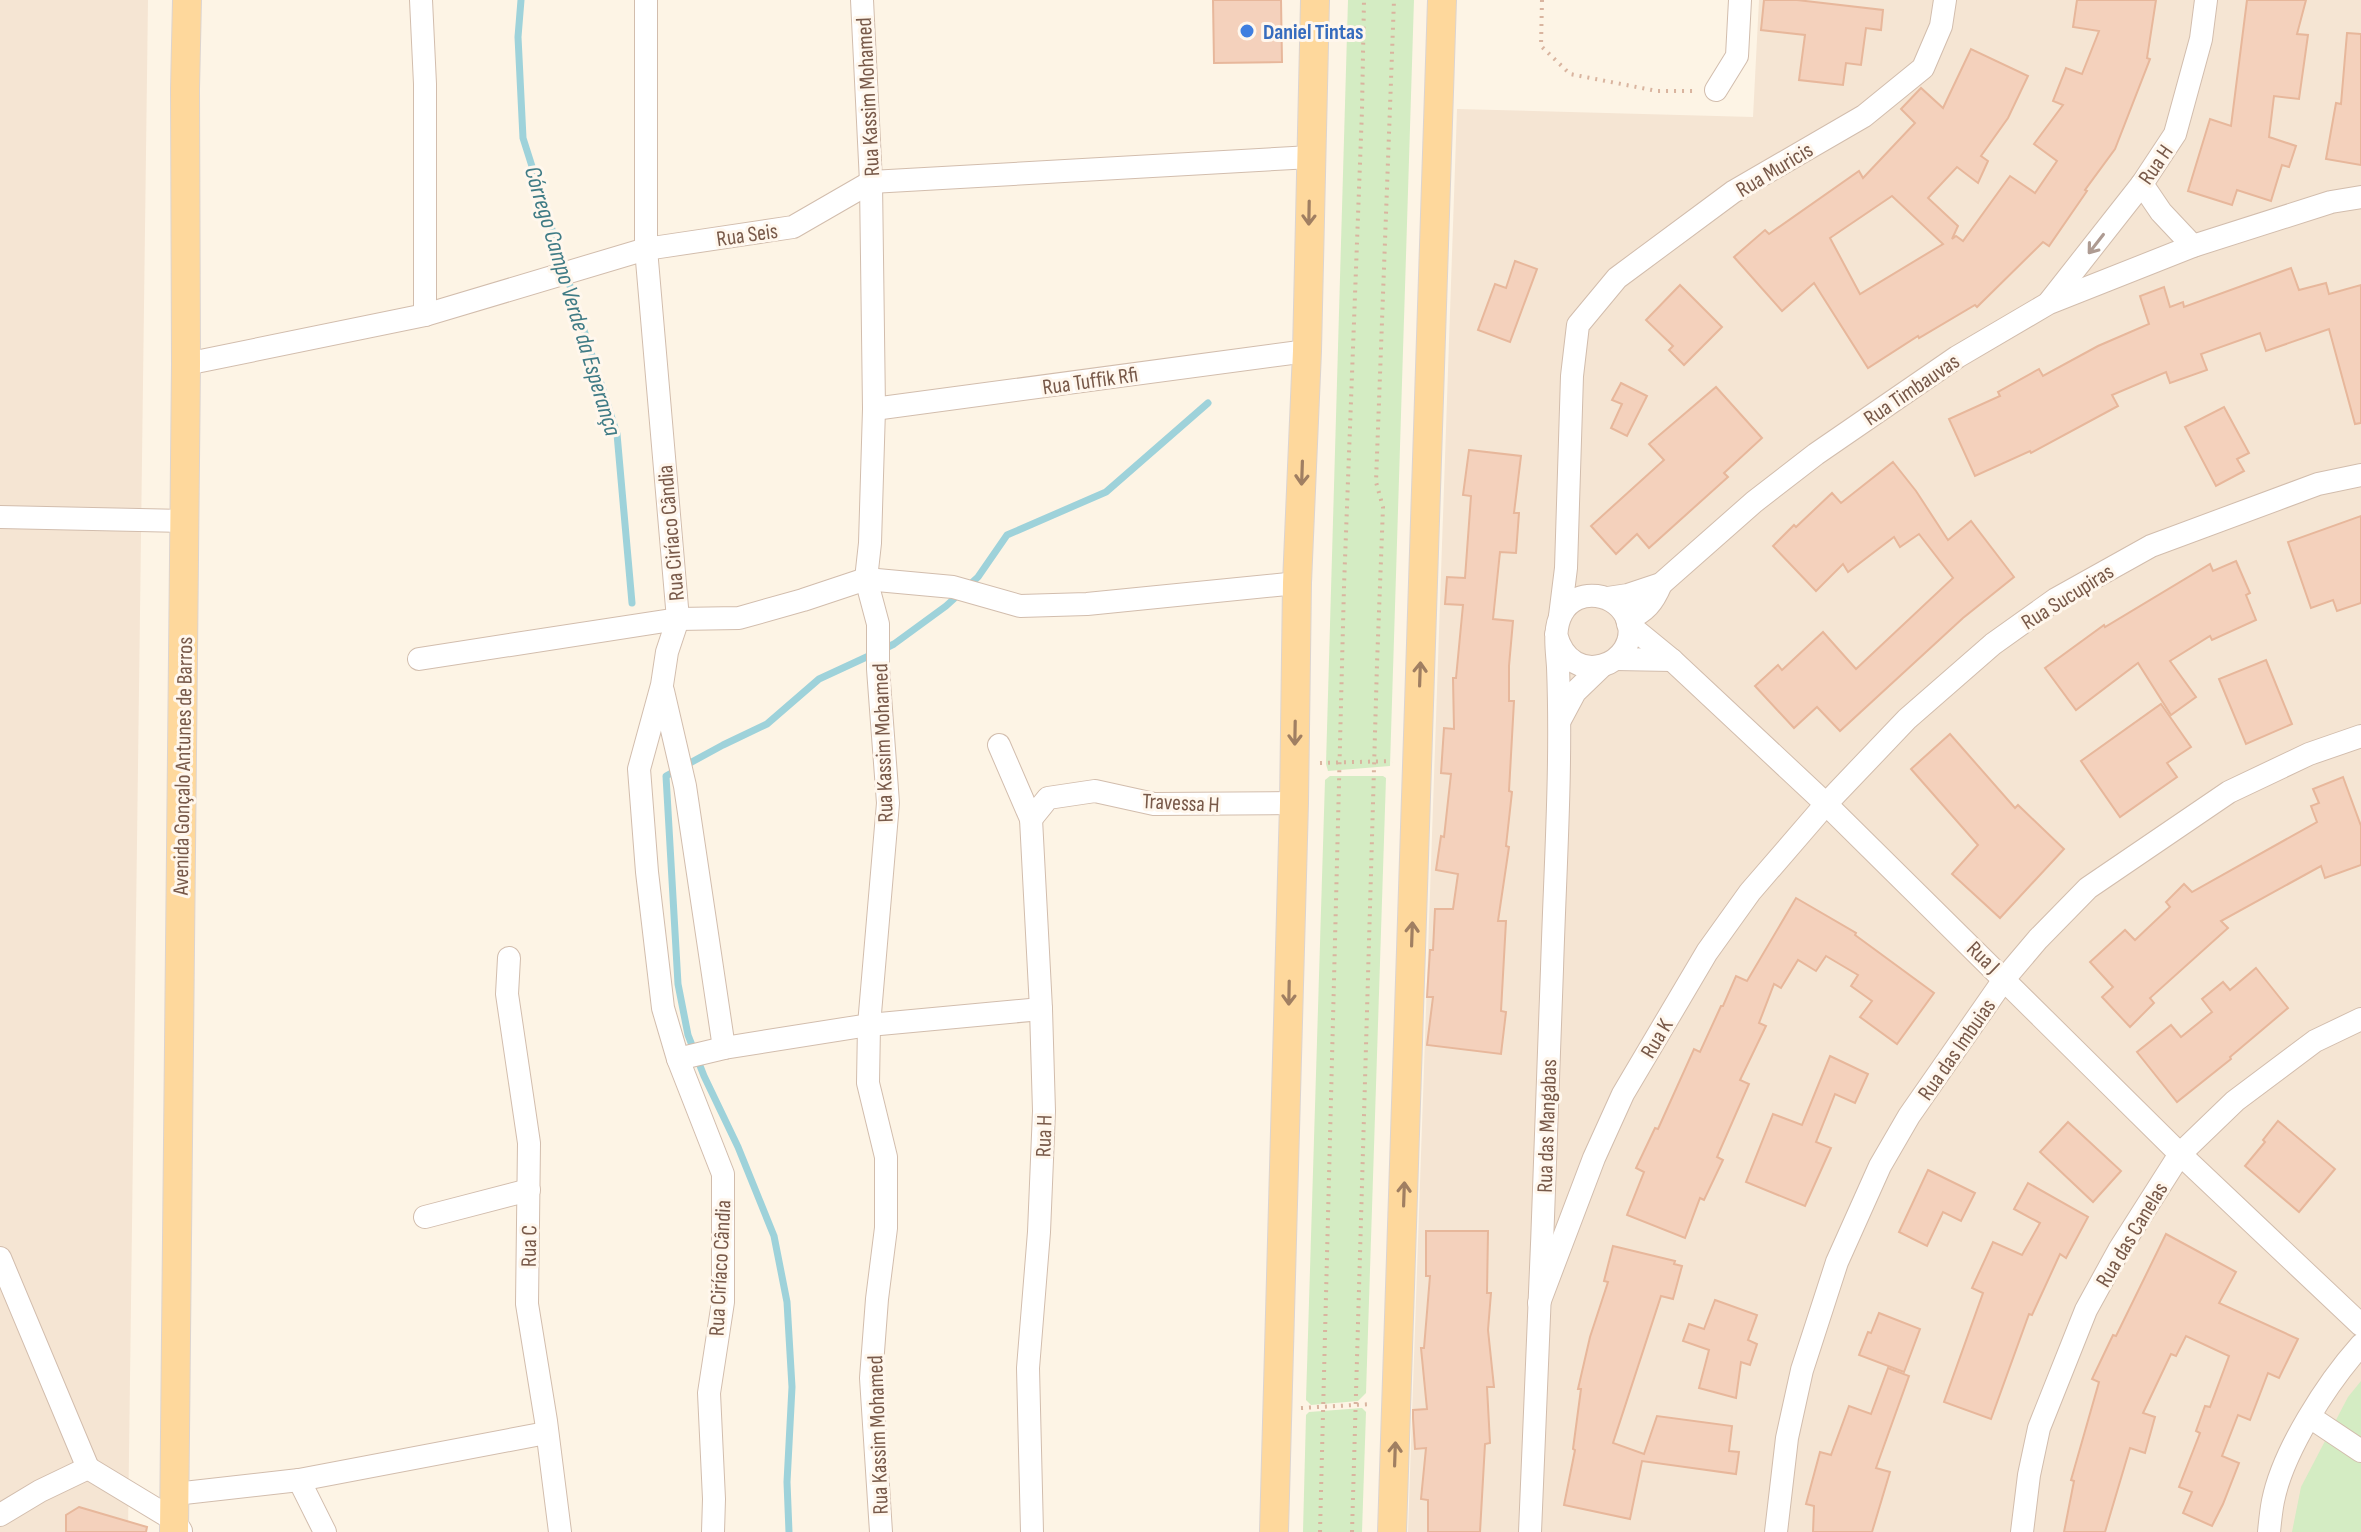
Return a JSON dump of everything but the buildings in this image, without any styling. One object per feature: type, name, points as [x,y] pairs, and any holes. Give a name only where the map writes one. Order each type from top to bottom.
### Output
[{"type":"main road","name":"Avenida Gonçalo Antunes de Barros","points":[[176,1519],[187,0]]},
{"type":"main road","points":[[1274,1532],[1315,0]]},
{"type":"main road","points":[[1392,1532],[1442,0]]},
{"type":"street","points":[[421,0],[425,84],[425,315]]},
{"type":"street","name":"Rua Ciríaco Cândia","points":[[646,0],[646,249],[678,619],[639,769],[663,1008],[723,1174],[723,1302],[709,1393],[713,1532]]},
{"type":"street","name":"Rua Kassim Mohamed","points":[[862,0],[871,182],[874,409],[866,579],[878,624],[878,669],[888,803],[869,1025],[868,1083],[886,1157],[886,1228],[871,1378],[881,1532]]},
{"type":"street","points":[[1716,90],[1737,56],[1740,0]]},
{"type":"street","name":"Rua Muricis","points":[[1578,325],[1617,278],[1733,192],[1864,116],[1923,68],[1941,26],[1945,0]]},
{"type":"street","name":"Rua H","points":[[2049,303],[2142,184],[2175,134],[2201,39],[2206,0]]},
{"type":"street","name":"Rua Seis","points":[[186,364],[425,315],[646,249],[793,227],[871,182],[1311,157]]},
{"type":"street","points":[[2142,184],[2161,212],[2193,246]]},
{"type":"street","name":"Rua Timbauvas","points":[[1661,584],[1754,502],[1816,454],[1957,357],[2049,303],[2193,246],[2331,202],[2361,197]]},
{"type":"street","name":"Rua das Mangabas","points":[[1530,1532],[1560,721],[1558,625],[1566,568],[1572,376],[1578,325]]},
{"type":"street","name":"Rua Tuffik Rfi","points":[[874,409],[1307,351]]},
{"type":"street","name":"Rua Sucupiras","points":[[1826,804],[1907,719],[1993,644],[2056,599],[2151,546],[2318,484],[2361,475]]},
{"type":"street","points":[[0,517],[185,521]]},
{"type":"street","points":[[1560,721],[1575,692],[1624,649],[1629,637],[1628,622],[1620,607],[1583,587],[1566,568]]},
{"type":"street","points":[[419,659],[678,619],[739,618],[866,579],[953,587],[1020,606],[1087,604],[1297,583]]},
{"type":"street","points":[[1661,584],[1628,595],[1581,597],[1568,604],[1558,625],[1559,646],[1577,664],[1590,667],[1609,662],[1672,660]]},
{"type":"street","points":[[1628,622],[1654,602],[1661,584]]},
{"type":"street","name":"Rua J","points":[[1628,622],[1826,804],[2180,1154],[2361,1325]]},
{"type":"street","points":[[662,685],[685,786],[714,1051]]},
{"type":"street","name":"Rua das Imbuias","points":[[1776,1532],[1787,1438],[1802,1370],[1837,1262],[1880,1166],[1909,1116],[2005,978],[2088,888],[2229,792],[2309,754],[2361,736]]},
{"type":"street","name":"Rua H","points":[[999,745],[1031,819],[1041,1009],[1044,1111],[1039,1232],[1028,1368],[1032,1532]]},
{"type":"street","name":"Travessa H","points":[[1031,819],[1048,798],[1095,791],[1154,804],[1294,803]]},
{"type":"street","name":"Rua K","points":[[1539,1303],[1594,1158],[1623,1094],[1707,952],[1750,892],[1826,804]]},
{"type":"street","name":"Rua C","points":[[509,958],[507,994],[529,1143],[527,1304],[560,1532]]},
{"type":"street","points":[[679,1059],[869,1025],[1041,1009]]},
{"type":"street","name":"Rua das Canelas","points":[[2022,1532],[2039,1428],[2086,1310],[2119,1250],[2180,1154],[2235,1101],[2315,1041],[2361,1019]]},
{"type":"street","points":[[425,1217],[529,1190]]},
{"type":"street","points":[[0,1258],[88,1468],[176,1519],[299,1480],[546,1433]]},
{"type":"street","points":[[2269,1532],[2273,1499],[2290,1452],[2347,1361],[2361,1345]]},
{"type":"street","points":[[2310,1417],[2361,1451]]},
{"type":"street","points":[[0,1515],[88,1468]]},
{"type":"street","points":[[299,1480],[325,1532]]},
{"type":"path","points":[[1320,1532],[1339,762],[1364,0]]},
{"type":"path","points":[[1352,1532],[1383,507],[1376,482],[1394,0]]},
{"type":"path","points":[[1542,0],[1541,46],[1570,74],[1657,91],[1716,90]]},
{"type":"path","points":[[1294,763],[1418,761]]},
{"type":"path","points":[[1279,1409],[1397,1403]]},
{"type":"shaded area","points":[[0,0],[148,0],[128,1532],[0,1532]]},
{"type":"shaded area","points":[[1759,0],[2361,0],[2361,1532],[1408,1532],[1457,109],[1753,117]]},
{"type":"green space","points":[[1348,0],[1414,0],[1390,766],[1328,771],[1326,764]]},
{"type":"green space","points":[[1330,776],[1386,778],[1366,1393],[1358,1401],[1311,1405],[1306,1400],[1325,780]]},
{"type":"green space","points":[[2361,1381],[2361,1532],[2292,1532],[2301,1487],[2348,1397]]},
{"type":"green space","points":[[1362,1408],[1366,1412],[1362,1532],[1303,1532],[1306,1415],[1309,1412]]},
{"type":"waterway","name":"Córrego Campo Verde da Esperança","points":[[521,0],[518,37],[523,138],[617,434],[632,603]]},
{"type":"waterway","points":[[884,649],[946,606],[978,577],[1007,535],[1106,492],[1208,403]]},
{"type":"waterway","name":"Córrego Campo Verde da Esperança","points":[[789,1532],[787,1482],[792,1387],[787,1302],[774,1236],[688,1035],[678,984],[666,776],[767,724],[819,679],[873,654]]},
{"type":"place","name":"Daniel Tintas","points":[[1247,31]]}]
